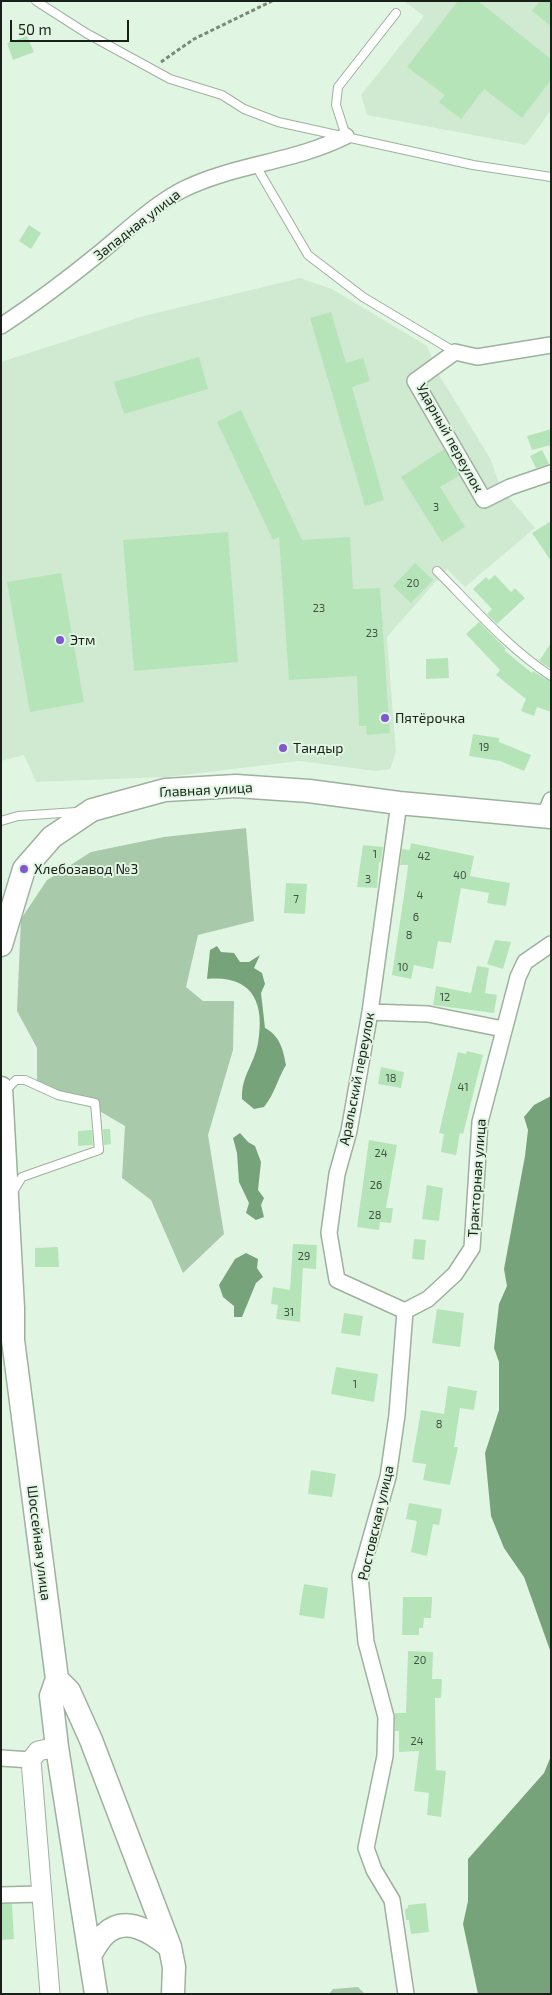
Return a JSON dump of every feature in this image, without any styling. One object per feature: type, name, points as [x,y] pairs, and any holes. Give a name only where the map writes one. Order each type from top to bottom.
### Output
[{"type":"main road","name":"Главная улица","points":[[1,945],[24,869],[52,837],[92,810],[165,790],[236,786],[308,791],[399,803],[548,811]]},
{"type":"main road","name":"Шоссейная улица","points":[[1,1088],[7,1202],[6,1290],[57,1679],[51,1696],[96,1994]]},
{"type":"main road","points":[[57,1679],[69,1692],[91,1740],[170,1947],[174,1967],[173,1994]]},
{"type":"main road","points":[[90,1955],[104,1935],[117,1927],[135,1926],[152,1932],[170,1947]]},
{"type":"street","name":"Западная улица","points":[[1,326],[63,284],[140,220],[182,190],[221,174],[328,146],[346,136]]},
{"type":"street","points":[[455,352],[477,357],[551,345]]},
{"type":"street","name":"Ударный переулок","points":[[455,352],[415,381],[484,500],[510,487],[551,473]]},
{"type":"street","name":"Аральский переулок","points":[[399,803],[370,1012],[349,1131],[337,1174],[329,1233],[337,1280],[404,1311]]},
{"type":"street","name":"Тракторная улица","points":[[404,1311],[428,1299],[455,1274],[472,1248],[480,1122],[503,1029],[518,977],[525,962],[551,944]]},
{"type":"street","points":[[370,1012],[428,1014],[503,1029]]},
{"type":"street","name":"Ростовская улица","points":[[404,1311],[397,1415],[388,1477],[360,1576],[366,1642],[386,1717],[385,1756],[366,1848],[374,1870],[392,1900],[406,1994]]},
{"type":"street","points":[[50,1994],[31,1760],[38,1751],[58,1748]]},
{"type":"street","points":[[1,1758],[31,1760]]},
{"type":"street","points":[[1,1895],[41,1894]]},
{"type":"lane","points":[[36,1],[86,33],[170,79],[222,95],[244,109],[278,122],[473,165],[551,177]]},
{"type":"lane","points":[[346,136],[336,105],[338,87],[396,13]]},
{"type":"lane","points":[[256,166],[308,255],[363,297],[455,352]]},
{"type":"lane","points":[[437,571],[499,633],[537,667],[551,676]]},
{"type":"lane","points":[[1,821],[18,816],[57,815],[92,810]]},
{"type":"lane","points":[[2,1094],[16,1080],[25,1080],[58,1095],[95,1103],[98,1125],[99,1150],[22,1177],[7,1202]]},
{"type":"path","points":[[151,69],[194,39],[272,1]]},
{"type":"shaded area","points":[[404,1],[551,1],[551,110],[526,145],[367,115],[361,95],[424,16]]},
{"type":"shaded area","points":[[300,278],[332,289],[427,346],[439,375],[490,458],[501,488],[535,528],[465,587],[447,569],[387,637],[396,752],[390,769],[376,771],[299,761],[167,777],[36,782],[24,755],[1,761],[1,362],[140,317]]},
{"type":"shaded area","points":[[246,828],[254,921],[198,935],[186,987],[203,1001],[234,1001],[233,1050],[208,1135],[224,1234],[183,1273],[151,1200],[122,1178],[125,1126],[84,1102],[37,1091],[37,1048],[17,1011],[21,919],[47,880],[91,852],[164,837]]},
{"type":"shaded area","points":[[217,946],[221,952],[234,953],[240,962],[249,962],[260,955],[254,968],[262,973],[265,984],[261,993],[265,1028],[274,1035],[280,1044],[286,1065],[271,1097],[264,1107],[254,1109],[242,1099],[246,1077],[258,1043],[260,1029],[257,1004],[252,994],[245,987],[235,982],[223,979],[207,979],[210,950]]},
{"type":"shaded area","points":[[551,1096],[551,1653],[524,1577],[504,1548],[491,1516],[485,1453],[499,1410],[499,1362],[494,1348],[499,1304],[507,1286],[504,1269],[525,1156],[528,1130],[524,1117],[534,1105]]},
{"type":"shaded area","points":[[240,1133],[248,1142],[255,1146],[261,1162],[258,1190],[264,1198],[261,1205],[264,1217],[256,1220],[246,1213],[249,1203],[239,1182],[237,1153],[233,1138]]},
{"type":"shaded area","points":[[246,1253],[258,1259],[257,1268],[263,1277],[256,1283],[242,1317],[234,1317],[234,1306],[223,1297],[219,1285],[235,1259]]},
{"type":"shaded area","points":[[551,1756],[551,1994],[478,1994],[463,1924],[468,1901],[468,1859],[544,1773]]},
{"type":"shaded area","points":[[358,1987],[365,1994],[329,1994],[333,1989]]},
{"type":"building","points":[[458,1],[478,1],[551,59],[551,80],[522,118],[484,89],[461,119],[439,102],[445,95],[407,67]]},
{"type":"building","points":[[540,1],[551,1],[551,26],[532,11]]},
{"type":"building","points":[[27,36],[34,52],[13,60],[7,43]]},
{"type":"building","points":[[29,225],[41,233],[31,249],[19,241]]},
{"type":"building","points":[[331,312],[346,363],[363,358],[370,381],[352,387],[384,500],[365,506],[310,318]]},
{"type":"building","points":[[199,357],[208,389],[124,414],[114,382]]},
{"type":"building","points":[[241,410],[302,540],[350,537],[353,589],[380,588],[390,733],[367,735],[366,726],[359,726],[357,676],[289,680],[279,537],[273,540],[217,422]]},
{"type":"building","points":[[551,429],[551,445],[532,450],[527,436]]},
{"type":"building","points":[[444,449],[459,476],[440,487],[465,527],[442,542],[401,477]]},
{"type":"building","points":[[542,450],[549,464],[536,468],[530,456]]},
{"type":"building","points":[[551,521],[551,561],[532,533]]},
{"type":"building","points":[[228,532],[238,662],[134,671],[123,540]]},
{"type":"building","points":[[415,563],[433,580],[411,603],[393,586]]},
{"type":"building","points":[[61,573],[84,702],[30,712],[7,582]]},
{"type":"building","points":[[495,575],[511,592],[515,588],[525,598],[497,624],[487,614],[492,609],[473,589],[486,577],[489,580]]},
{"type":"building","points":[[479,622],[506,649],[504,650],[532,673],[533,671],[551,682],[551,712],[537,707],[534,716],[521,711],[526,699],[496,675],[500,670],[466,634]]},
{"type":"building","points":[[551,643],[551,669],[539,661]]},
{"type":"building","points":[[448,658],[449,678],[426,679],[426,659]]},
{"type":"building","points":[[473,734],[499,738],[499,742],[531,755],[524,771],[500,761],[469,756]]},
{"type":"building","points":[[411,843],[474,856],[470,876],[510,883],[506,906],[487,903],[489,893],[461,888],[451,943],[438,941],[433,969],[414,965],[411,979],[392,975],[408,865],[400,865],[402,849],[410,850]]},
{"type":"building","points":[[363,845],[383,847],[381,862],[379,862],[377,888],[357,887]]},
{"type":"building","points":[[286,883],[307,884],[305,914],[284,913]]},
{"type":"building","points":[[495,940],[511,942],[503,969],[487,964]]},
{"type":"building","points":[[477,966],[489,968],[485,993],[497,995],[494,1013],[433,1005],[436,986],[471,993]]},
{"type":"building","points":[[467,1051],[483,1055],[463,1134],[460,1133],[456,1155],[441,1152],[444,1134],[439,1133],[458,1052],[466,1054]]},
{"type":"building","points":[[381,1067],[404,1072],[401,1088],[378,1084]]},
{"type":"building","points":[[103,1129],[110,1129],[111,1144],[104,1145]]},
{"type":"building","points":[[92,1130],[93,1145],[78,1146],[78,1131]]},
{"type":"building","points":[[369,1140],[397,1145],[386,1208],[393,1208],[391,1223],[380,1222],[379,1230],[357,1227]]},
{"type":"building","points":[[427,1185],[443,1188],[439,1221],[422,1219]]},
{"type":"building","points":[[414,1239],[426,1240],[424,1260],[412,1259]]},
{"type":"building","points":[[293,1244],[317,1245],[316,1269],[303,1268],[300,1322],[276,1319],[278,1305],[271,1304],[273,1287],[290,1290]]},
{"type":"building","points":[[58,1247],[59,1267],[35,1267],[35,1248]]},
{"type":"building","points":[[437,1309],[464,1313],[460,1347],[432,1343]]},
{"type":"building","points":[[344,1313],[363,1316],[360,1336],[341,1333]]},
{"type":"building","points":[[336,1367],[378,1374],[374,1402],[331,1394]]},
{"type":"building","points":[[448,1386],[477,1391],[474,1410],[460,1408],[454,1447],[458,1447],[450,1485],[423,1480],[426,1464],[412,1462],[421,1410],[444,1414]]},
{"type":"building","points":[[311,1470],[336,1474],[332,1497],[308,1494]]},
{"type":"building","points":[[409,1503],[442,1509],[439,1525],[433,1524],[427,1556],[411,1552],[417,1521],[406,1519]]},
{"type":"building","points":[[304,1584],[328,1588],[324,1619],[299,1615]]},
{"type":"building","points":[[403,1597],[432,1597],[431,1618],[424,1618],[423,1628],[419,1628],[419,1635],[402,1635]]},
{"type":"building","points":[[408,1651],[433,1652],[432,1679],[442,1679],[441,1698],[435,1698],[436,1770],[446,1771],[441,1817],[427,1815],[429,1793],[414,1791],[419,1751],[399,1752],[399,1731],[395,1731],[395,1713],[406,1713]]},
{"type":"building","points":[[426,1903],[429,1932],[411,1934],[409,1920],[406,1920],[405,1909],[408,1908],[408,1905]]},
{"type":"building","points":[[1,1904],[12,1904],[14,1939],[1,1940]]},
{"type":"place","name":"Этм","points":[[60,640]]},
{"type":"place","name":"Пятёрочка","points":[[385,718]]},
{"type":"place","name":"Тандыр","points":[[283,748]]},
{"type":"place","name":"Хлебозавод №3","points":[[24,869]]}]
